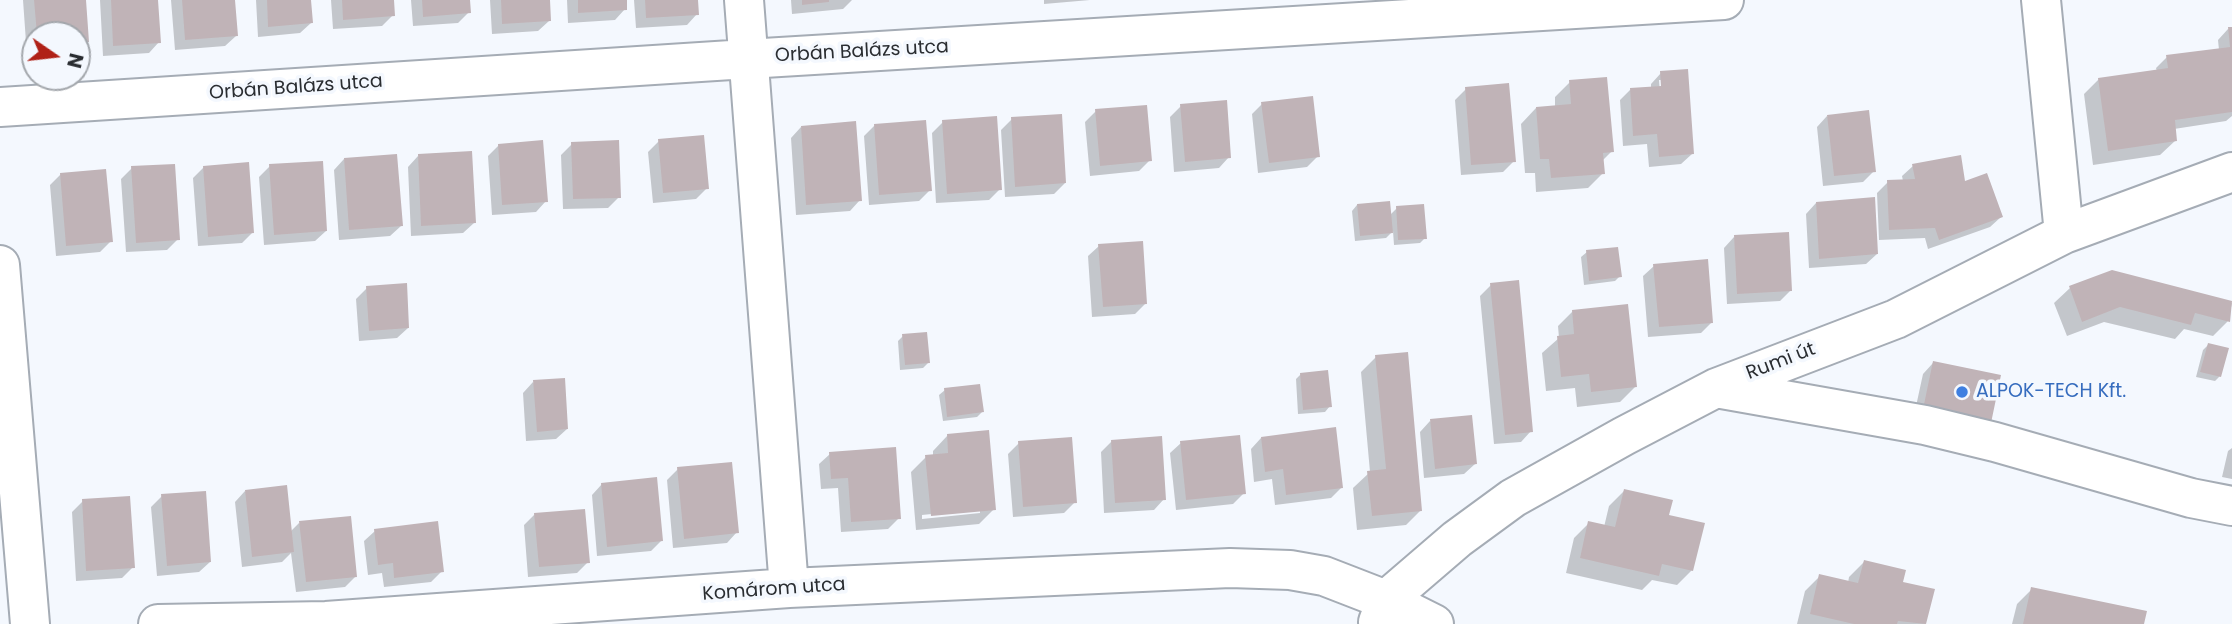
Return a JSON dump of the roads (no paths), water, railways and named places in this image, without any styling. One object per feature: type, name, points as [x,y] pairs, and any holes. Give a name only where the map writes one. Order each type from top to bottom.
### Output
[{"type":"street","points":[[744,0],[789,588]]},
{"type":"street","name":"Orbán Balázs utca","points":[[0,107],[1724,0]]},
{"type":"street","points":[[2040,0],[2064,234]]},
{"type":"street","name":"Rumi út","points":[[1382,612],[1457,539],[1513,498],[1716,388],[1896,319],[2064,234],[2232,172]]},
{"type":"street","points":[[0,265],[30,624]]},
{"type":"street","points":[[1716,388],[1925,425],[1995,442],[2190,498],[2232,506]]},
{"type":"street","name":"Komárom utca","points":[[158,624],[326,621],[789,588],[1230,568],[1290,570],[1324,576],[1382,612],[1434,624]]},
{"type":"place","name":"ALPOK-TECH Kft.","points":[[1962,392]]}]
